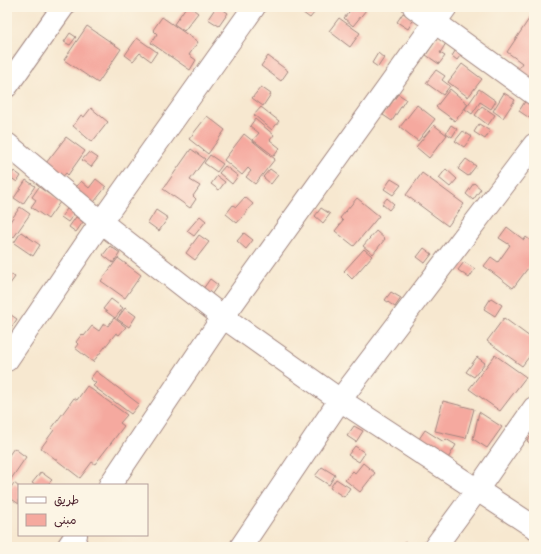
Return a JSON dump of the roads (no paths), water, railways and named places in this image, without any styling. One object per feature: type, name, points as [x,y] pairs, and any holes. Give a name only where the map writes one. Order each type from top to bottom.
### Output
[{"type":"street","points":[[7,86],[64,7]]},
{"type":"street","points":[[7,360],[101,222],[254,7]]},
{"type":"street","points":[[414,7],[440,15],[534,94]]},
{"type":"street","points":[[111,484],[223,317],[440,15]]},
{"type":"street","points":[[7,144],[101,222],[223,317],[340,400],[534,527]]},
{"type":"street","points":[[240,547],[340,400],[534,145]]},
{"type":"street","points":[[435,547],[534,408]]},
{"type":"street","points":[[68,547],[75,536]]}]
